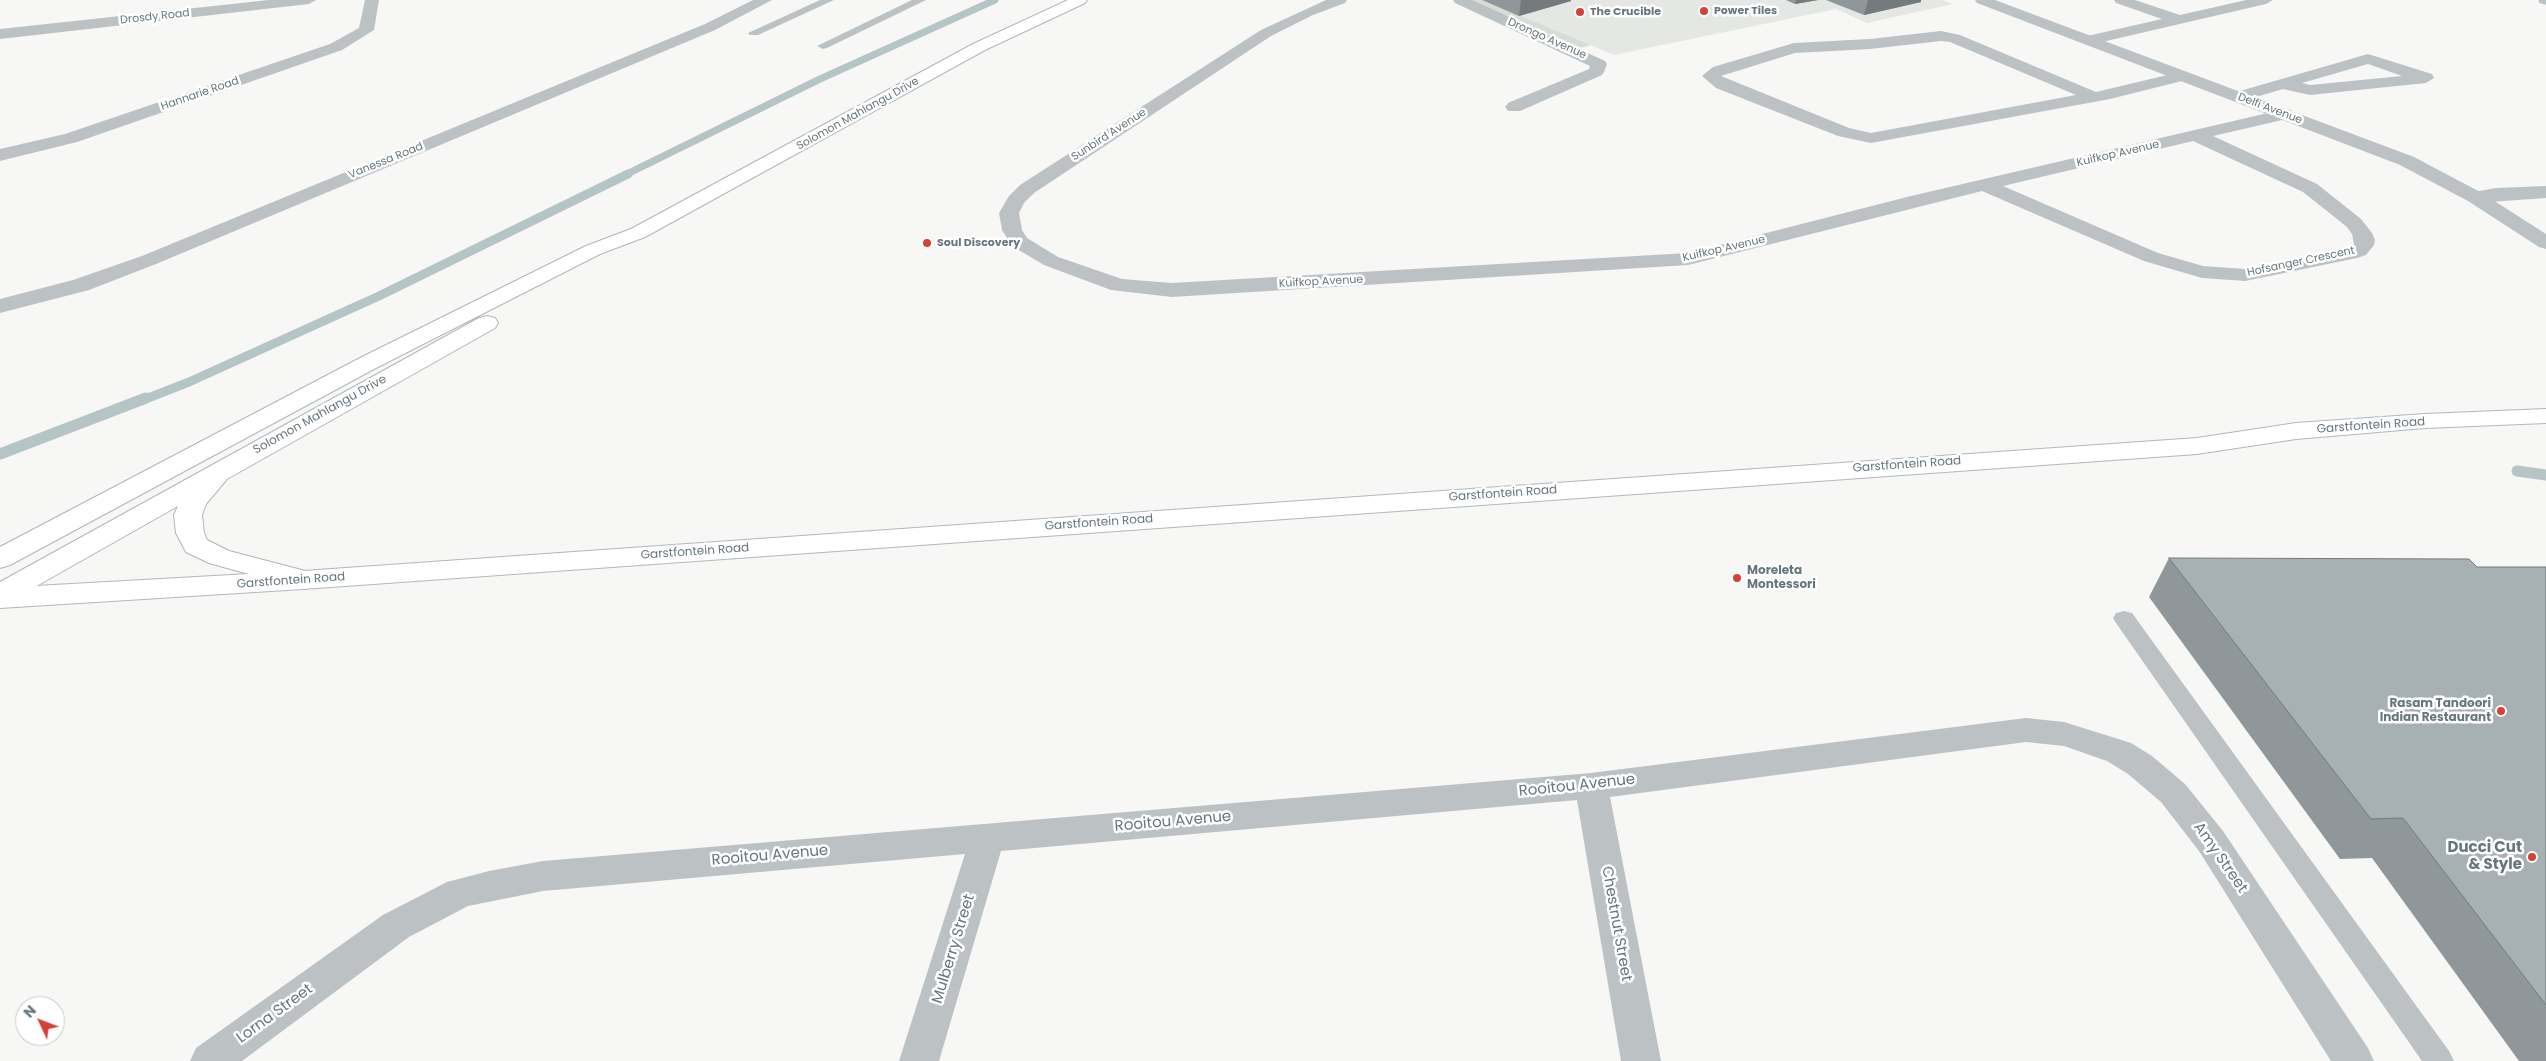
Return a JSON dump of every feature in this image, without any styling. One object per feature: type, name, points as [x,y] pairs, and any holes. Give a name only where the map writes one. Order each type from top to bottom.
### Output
[{"type":"main road","name":"Solomon Mahlangu Drive","points":[[0,559],[368,363],[593,250],[638,233],[979,47],[1080,0]]},
{"type":"main road","name":"Solomon Mahlangu Drive","points":[[0,594],[225,467],[614,254],[638,233]]},
{"type":"main road","name":"Garstfontein Road","points":[[0,598],[303,580],[2197,446],[2296,431],[2546,416]]},
{"type":"main road","name":"Garstfontein Road","points":[[2197,446],[2258,449],[2440,438],[2546,435]]},
{"type":"main road","points":[[225,467],[194,501],[188,515],[190,534],[196,546],[219,557],[303,580]]},
{"type":"street","name":"Drosdy Road","points":[[0,34],[309,0]]},
{"type":"street","name":"Hannarie Road","points":[[0,155],[40,147],[71,138],[336,47],[366,30],[372,0]]},
{"type":"street","name":"Vanessa Road","points":[[0,306],[81,285],[149,260],[710,27],[765,0]]},
{"type":"street","name":"Sunbird Avenue","points":[[1119,285],[1051,261],[1019,242],[1012,230],[1009,213],[1016,200],[1027,189],[1266,33],[1308,12],[1340,0]]},
{"type":"street","name":"Drongo Avenue","points":[[1460,0],[1599,64],[1596,72],[1514,107]]},
{"type":"street","name":"Delfi Avenue","points":[[1982,0],[2406,161],[2475,197],[2546,243]]},
{"type":"street","points":[[2121,0],[2177,19]]},
{"type":"street","points":[[2089,40],[2266,0]]},
{"type":"street","points":[[2092,96],[1954,38],[1941,36],[1896,42],[1794,48],[1719,70],[1710,76],[1722,84],[1844,132],[1871,138],[2110,94],[2184,76]]},
{"type":"street","points":[[2239,97],[2282,84],[2368,59],[2426,78],[2310,90],[2282,84]]},
{"type":"street","name":"Kuifkop Avenue","points":[[1119,285],[1145,289],[1182,290],[1688,259],[1985,185],[2285,114]]},
{"type":"street","name":"Hofsanger Crescent","points":[[1985,185],[2151,257],[2202,272],[2245,275],[2350,254],[2359,251],[2364,245],[2365,240],[2362,233],[2354,223],[2310,188],[2195,136]]},
{"type":"street","points":[[2475,197],[2496,194],[2546,192]]},
{"type":"street","name":"Rooitou Avenue","points":[[340,967],[414,915],[460,893],[543,876],[1591,786],[2026,730]]},
{"type":"street","name":"Amy Street","points":[[2026,730],[2064,734],[2119,752],[2140,765],[2173,793],[2211,841],[2354,1061]]},
{"type":"street","name":"Chestnut Street","points":[[1591,786],[1641,1061]]},
{"type":"street","name":"Mulberry Street","points":[[919,1061],[988,837]]},
{"type":"street","name":"Lorna Street","points":[[210,1061],[340,967]]},
{"type":"lane","points":[[754,33],[829,0]]},
{"type":"lane","points":[[823,46],[921,0]]},
{"type":"lane","points":[[2124,618],[2439,1061]]},
{"type":"shaded area","points":[[1468,0],[1482,0],[1591,45],[1580,48]]},
{"type":"shaded area","points":[[1482,0],[1942,0],[1953,4],[1867,23],[1836,9],[1614,55]]},
{"type":"building","points":[[2169,558],[2469,559],[2477,567],[2546,567],[2546,1005],[2403,818],[2371,819]]},
{"type":"waterway","points":[[625,175],[820,79],[995,0]]},
{"type":"waterway","points":[[2542,0],[2546,1]]},
{"type":"waterway","points":[[143,400],[189,382],[379,296],[628,174]]},
{"type":"waterway","points":[[0,454],[146,398]]},
{"type":"waterway","points":[[2517,471],[2546,475]]},
{"type":"place","name":"Power Tiles","points":[[1704,11]]},
{"type":"place","name":"The Crucible","points":[[1580,12]]},
{"type":"place","name":"Soul Discovery","points":[[927,243]]},
{"type":"place","name":"Moreleta Montessori","points":[[1737,578]]},
{"type":"place","name":"Rasam Tandoori Indian Restaurant","points":[[2501,711]]},
{"type":"place","name":"Ducci Cut & Style","points":[[2532,857]]}]
